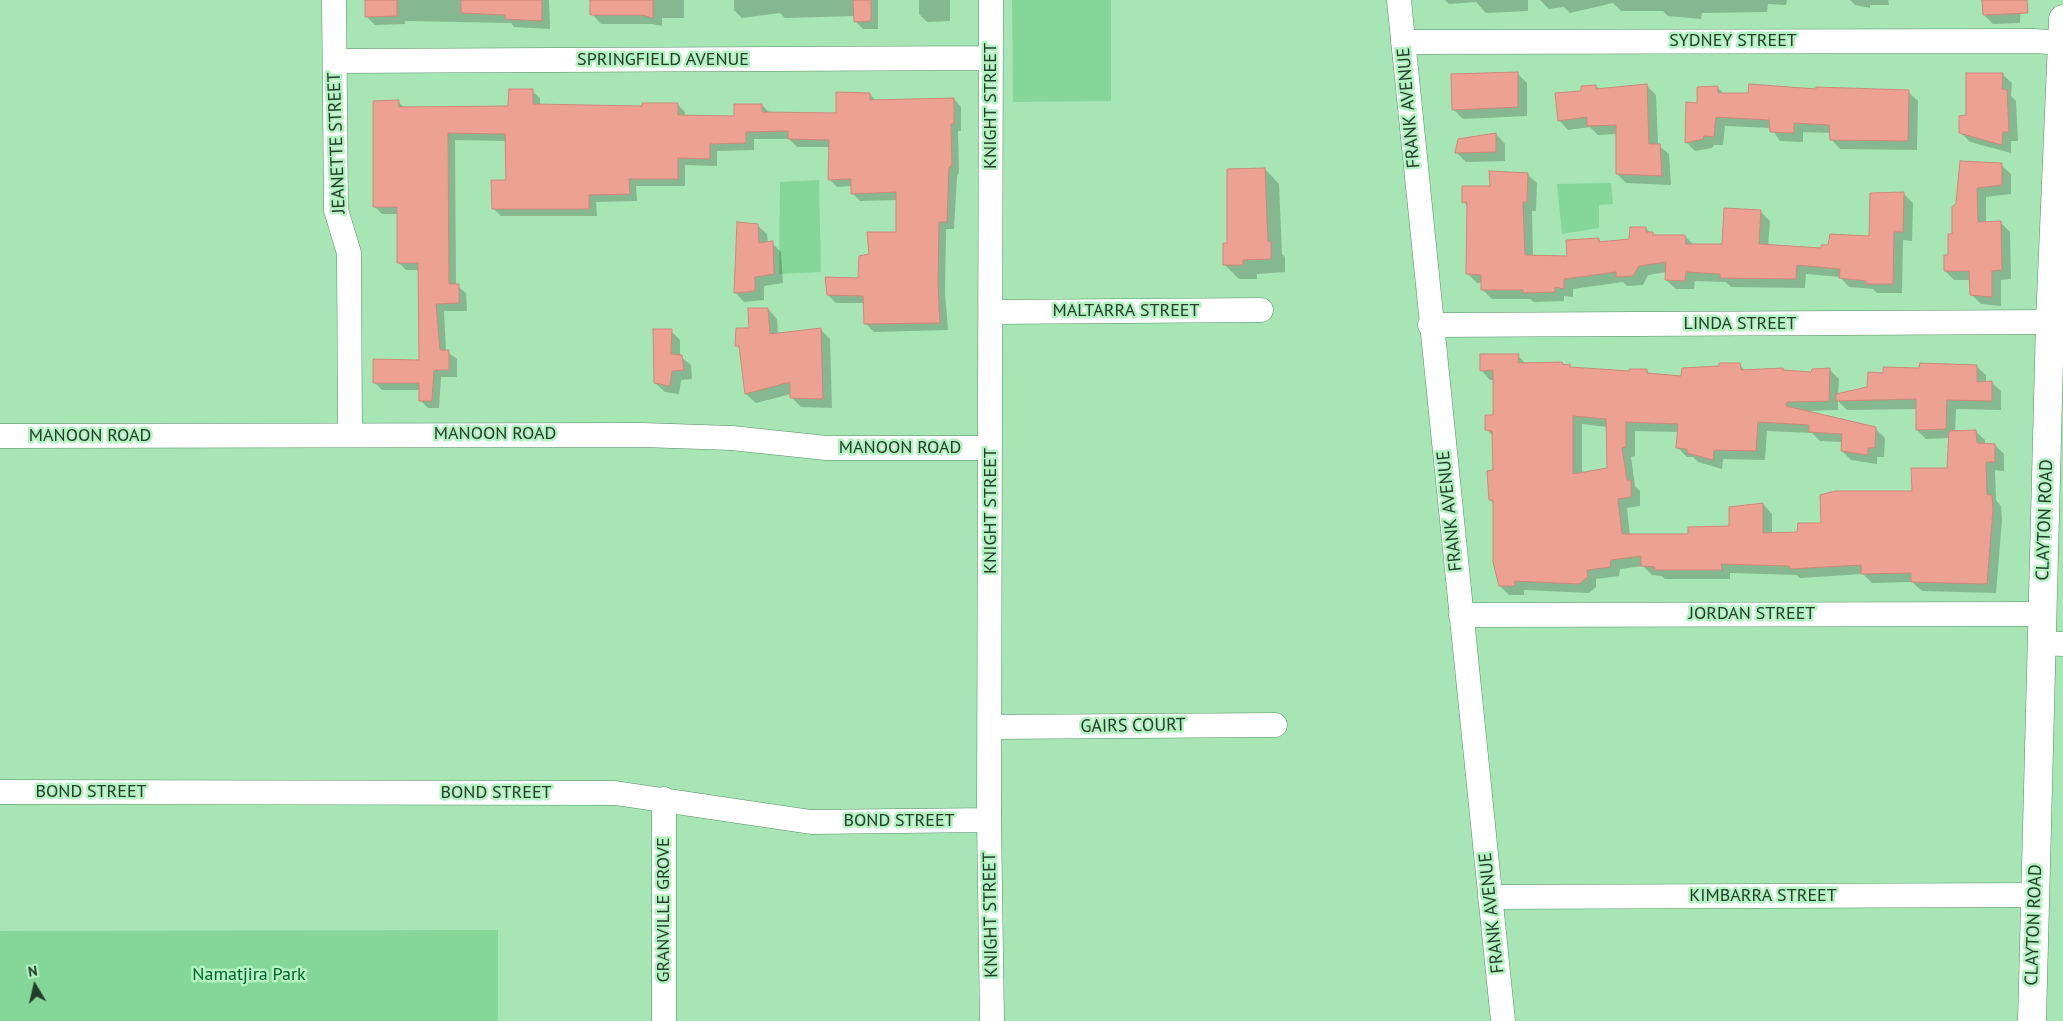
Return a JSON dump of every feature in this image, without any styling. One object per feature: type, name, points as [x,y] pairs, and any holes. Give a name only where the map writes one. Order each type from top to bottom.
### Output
[{"type":"main road","name":"CLAYTON ROAD","points":[[2032,1021],[2035,895],[2052,644],[2042,614],[2056,363],[2050,322],[2063,35]]},
{"type":"street","name":"JEANETTE STREET","points":[[334,0],[336,210],[349,253],[350,434]]},
{"type":"street","name":"KNIGHT STREET","points":[[990,0],[992,312],[990,820],[992,1021]]},
{"type":"street","name":"FRANK AVENUE","points":[[1399,0],[1430,326],[1503,1021]]},
{"type":"street","name":"SYDNEY STREET","points":[[1403,42],[2034,41],[2063,35]]},
{"type":"street","name":"SPRINGFIELD AVENUE","points":[[335,61],[991,58]]},
{"type":"street","name":"MALTARRA STREET","points":[[992,312],[1261,310]]},
{"type":"street","name":"LINDA STREET","points":[[1430,326],[2050,322]]},
{"type":"street","name":"MANOON ROAD","points":[[0,436],[642,435],[732,438],[826,448],[990,448]]},
{"type":"street","name":"JORDAN STREET","points":[[1461,615],[2042,614]]},
{"type":"street","name":"GAIRS COURT","points":[[991,727],[1275,725]]},
{"type":"street","name":"BOND STREET","points":[[0,792],[605,793],[664,799],[811,822],[990,820]]},
{"type":"street","name":"GRANVILLE GROVE","points":[[664,799],[664,1021]]},
{"type":"street","name":"KIMBARRA STREET","points":[[1490,897],[2035,895]]},
{"type":"green space","points":[[1012,0],[1111,0],[1111,101],[1013,102]]},
{"type":"green space","points":[[819,180],[821,272],[779,274],[780,182]]},
{"type":"green space","points":[[1611,183],[1613,204],[1599,205],[1599,228],[1562,234],[1557,184]]},
{"type":"green space","name":"Namatjira Park","points":[[498,930],[498,1021],[0,1021],[0,931]]},
{"type":"building","points":[[365,0],[397,0],[397,16],[365,17]]},
{"type":"building","points":[[461,0],[542,0],[542,21],[505,19],[505,15],[461,13]]},
{"type":"building","points":[[590,0],[653,0],[653,18],[642,15],[590,15]]},
{"type":"building","points":[[853,0],[871,0],[871,21],[854,22]]},
{"type":"building","points":[[1982,0],[2027,0],[2028,13],[1983,15]]},
{"type":"building","points":[[1518,72],[1518,107],[1452,110],[1451,74]]},
{"type":"building","points":[[1966,73],[2003,73],[2002,89],[2007,90],[2009,132],[2003,132],[2002,145],[1959,133],[1959,116],[1966,115]]},
{"type":"building","points":[[1647,84],[1649,144],[1660,144],[1662,176],[1616,174],[1616,125],[1587,126],[1587,117],[1558,121],[1555,93],[1581,91],[1581,86],[1596,85],[1596,89]]},
{"type":"building","points":[[1749,84],[1816,89],[1816,87],[1909,90],[1908,141],[1830,140],[1829,125],[1794,123],[1794,133],[1770,132],[1769,120],[1716,117],[1714,137],[1704,136],[1703,139],[1685,143],[1686,102],[1697,103],[1697,87],[1718,86],[1718,93],[1748,93]]},
{"type":"building","points":[[509,89],[533,89],[533,104],[642,106],[642,103],[678,103],[678,115],[734,116],[734,104],[762,104],[762,112],[836,113],[836,92],[870,93],[870,100],[954,98],[954,124],[951,124],[952,165],[949,168],[947,222],[939,222],[938,285],[940,323],[864,324],[863,296],[827,295],[825,277],[858,278],[859,256],[869,254],[867,232],[896,232],[896,192],[851,194],[851,179],[828,180],[829,140],[788,139],[788,131],[746,132],[746,143],[710,144],[710,159],[678,158],[678,179],[629,179],[630,194],[589,195],[589,209],[492,209],[491,180],[506,180],[505,134],[448,133],[449,284],[459,284],[459,303],[436,304],[440,350],[449,350],[449,370],[434,370],[432,401],[419,401],[419,383],[373,383],[373,359],[419,360],[418,263],[397,263],[397,207],[373,207],[373,101],[399,100],[399,107],[508,106]]},
{"type":"building","points":[[1496,133],[1496,152],[1455,153],[1458,139]]},
{"type":"building","points":[[1960,161],[2002,163],[2002,185],[1977,188],[1978,222],[2001,221],[2002,270],[1992,271],[1992,297],[1970,295],[1969,271],[1944,271],[1944,255],[1948,255],[1948,234],[1952,234],[1952,207],[1956,203]]},
{"type":"building","points":[[1265,168],[1268,241],[1271,242],[1271,259],[1243,260],[1243,265],[1223,265],[1223,243],[1227,243],[1227,169]]},
{"type":"building","points":[[1489,171],[1528,173],[1527,202],[1523,202],[1525,255],[1567,256],[1566,240],[1599,238],[1599,242],[1629,239],[1630,227],[1646,227],[1646,232],[1653,232],[1653,235],[1685,235],[1686,244],[1722,244],[1724,208],[1761,210],[1759,244],[1821,248],[1821,245],[1828,245],[1830,234],[1869,236],[1870,193],[1904,192],[1903,232],[1894,232],[1893,284],[1866,284],[1866,281],[1839,278],[1840,269],[1797,265],[1796,279],[1720,278],[1720,274],[1686,272],[1685,281],[1665,280],[1666,262],[1639,266],[1633,276],[1616,277],[1616,272],[1564,279],[1564,289],[1555,287],[1555,292],[1523,293],[1523,290],[1481,290],[1481,275],[1466,274],[1467,202],[1462,203],[1462,186],[1490,186]]},
{"type":"building","points":[[737,222],[758,224],[759,243],[773,241],[774,274],[755,277],[755,291],[734,293]]},
{"type":"building","points":[[748,308],[768,308],[770,334],[821,328],[823,399],[790,398],[790,382],[745,394],[739,346],[735,346],[736,328],[749,328]]},
{"type":"building","points":[[653,329],[672,329],[671,354],[682,355],[684,370],[672,371],[670,386],[654,383]]},
{"type":"building","points":[[1480,354],[1519,354],[1518,363],[1562,362],[1563,365],[1570,364],[1570,367],[1629,371],[1629,369],[1647,369],[1647,373],[1681,376],[1682,368],[1719,366],[1719,363],[1740,363],[1741,370],[1783,368],[1783,370],[1811,372],[1812,369],[1830,368],[1829,401],[1787,402],[1786,406],[1876,427],[1875,448],[1868,448],[1868,455],[1841,451],[1842,434],[1809,432],[1809,425],[1758,422],[1756,451],[1714,450],[1713,460],[1687,453],[1687,449],[1676,448],[1678,424],[1626,422],[1626,447],[1622,448],[1627,480],[1631,480],[1631,497],[1618,499],[1622,534],[1688,534],[1688,527],[1729,526],[1729,507],[1763,503],[1763,533],[1797,532],[1798,523],[1821,523],[1820,495],[1835,491],[1912,491],[1911,468],[1947,468],[1949,431],[1976,430],[1977,443],[1995,444],[1995,462],[1986,462],[1987,495],[1992,495],[1993,510],[1987,584],[1911,582],[1911,573],[1861,574],[1861,565],[1790,569],[1789,566],[1721,564],[1722,570],[1654,570],[1655,567],[1641,566],[1641,556],[1611,560],[1610,567],[1587,570],[1588,577],[1579,584],[1515,581],[1515,586],[1499,586],[1493,562],[1493,500],[1489,500],[1487,471],[1493,470],[1492,431],[1485,430],[1485,415],[1493,415],[1493,370],[1480,371]],"holes":[[[1573,416],[1606,419],[1607,468],[1573,474]]]},
{"type":"building","points":[[1920,363],[1977,365],[1977,382],[1992,381],[1992,401],[1947,400],[1946,429],[1916,430],[1916,399],[1836,401],[1836,394],[1867,387],[1868,372],[1883,373],[1883,367],[1919,368]]}]
